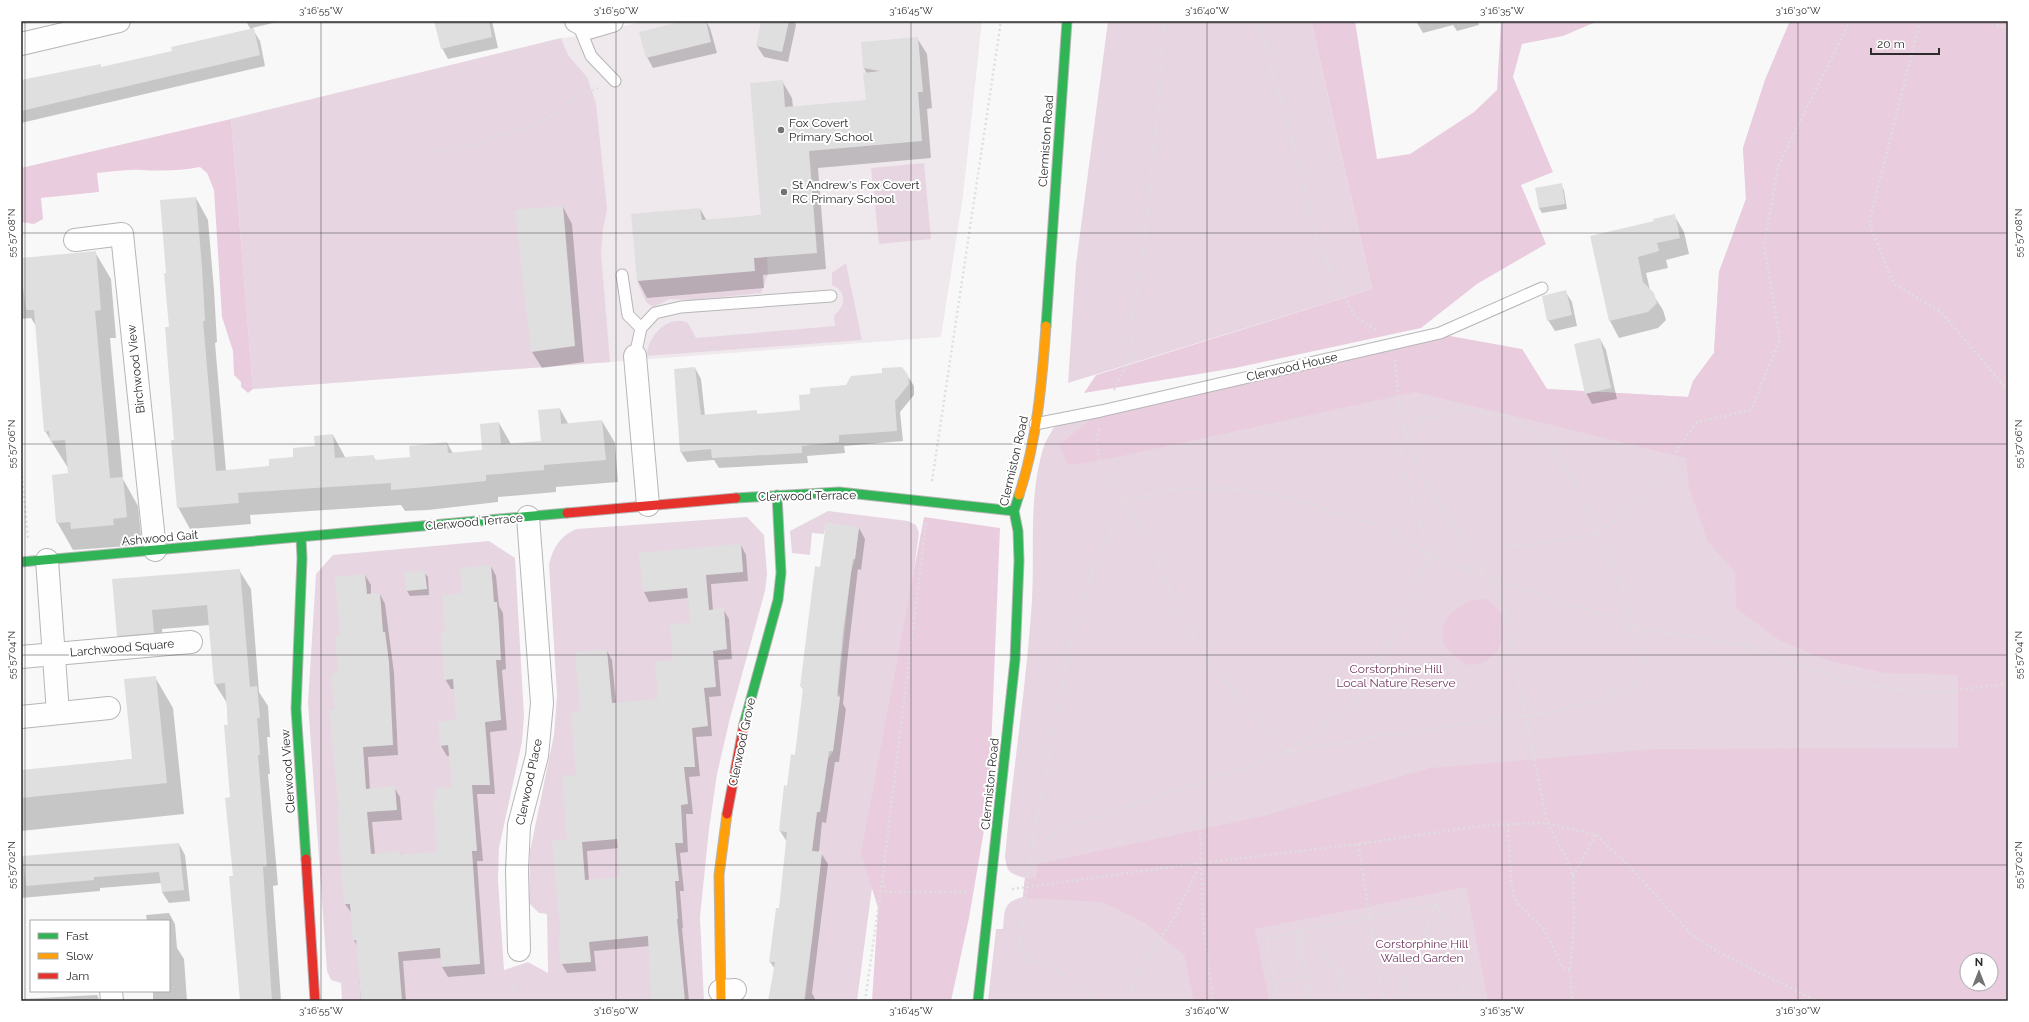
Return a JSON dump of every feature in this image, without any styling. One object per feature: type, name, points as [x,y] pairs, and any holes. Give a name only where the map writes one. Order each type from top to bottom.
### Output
[{"type":"street","points":[[21,44],[119,21]]},
{"type":"street","points":[[577,22],[588,28],[612,21]]},
{"type":"street","name":"Clermiston Road","points":[[978,1001],[1016,652],[1019,561],[1018,532],[1014,511],[1024,480],[1036,424],[1042,379],[1067,21]]},
{"type":"street","name":"Birchwood View","points":[[74,240],[122,234],[155,550]]},
{"type":"street","points":[[635,356],[648,505]]},
{"type":"street","name":"Clerwood Terrace","points":[[301,538],[648,505],[839,492],[1014,511]]},
{"type":"street","name":"Clerwood Grove","points":[[725,994],[719,875],[726,817],[748,708],[778,600],[781,573],[777,496]]},
{"type":"street","name":"Clerwood Place","points":[[519,950],[527,927],[517,871],[519,825],[537,756],[542,703],[528,517]]},
{"type":"street","name":"Ashwood Gait","points":[[33,561],[301,538]]},
{"type":"street","name":"Clerwood View","points":[[301,538],[302,558],[296,709],[315,1001]]},
{"type":"street","name":"Larchwood Square","points":[[33,561],[53,654],[58,713]]},
{"type":"street","name":"Larchwood Square","points":[[21,657],[191,642]]},
{"type":"street","points":[[21,717],[109,708]]},
{"type":"lane","points":[[577,22],[591,56],[615,81]]},
{"type":"lane","points":[[622,275],[628,315],[641,328]]},
{"type":"lane","name":"Clerwood House","points":[[1036,424],[1101,411],[1440,333],[1542,288]]},
{"type":"lane","points":[[635,356],[641,328],[655,313],[681,307],[831,296]]},
{"type":"path","points":[[865,1001],[882,881],[929,501],[1001,21]]},
{"type":"path","points":[[1164,21],[1158,108],[1143,255],[1130,324],[1132,354],[1122,376],[1101,411],[1097,440],[1099,461],[1125,502],[1157,558],[1176,608],[1217,673],[1288,752]]},
{"type":"path","points":[[1258,21],[1302,174],[1312,227],[1336,282]]},
{"type":"path","points":[[1508,547],[1597,533],[1618,518],[1645,495],[1670,468],[1678,448],[1697,422],[1751,410],[1780,339],[1764,247],[1778,166],[1850,21]]},
{"type":"path","points":[[1920,21],[1870,222],[1894,284],[1940,311],[2008,392]]},
{"type":"path","points":[[1994,21],[1996,25],[2008,27]]},
{"type":"path","points":[[431,151],[461,149],[544,121],[577,96],[615,81]]},
{"type":"path","points":[[1032,846],[1064,829],[1288,752],[1408,732],[1555,711],[1603,699],[1636,683],[1644,657],[1633,629],[1612,558],[1597,533],[1592,517],[1570,475],[1546,439],[1502,416],[1463,409],[1421,418],[1408,435],[1400,458],[1430,556],[1399,624],[1354,705],[1288,752]]},
{"type":"path","points":[[1408,435],[1421,474],[1504,605],[1524,715],[1548,823],[1567,859],[1573,877],[1574,925],[1570,970],[1572,1001]]},
{"type":"path","points":[[21,466],[33,561]]},
{"type":"path","points":[[1097,1001],[1078,984],[1056,970],[1034,962],[1024,956],[1020,942],[1032,846],[1072,636],[1094,564],[1125,502],[1168,489],[1232,488],[1298,500],[1391,530],[1430,556],[1565,604],[1610,616],[1633,629],[1692,636],[1746,646],[1821,674],[1870,686],[1929,693],[2008,684]]},
{"type":"path","points":[[1200,814],[1203,923],[1213,1001]]},
{"type":"path","points":[[882,881],[886,892],[990,892],[1201,863],[1358,844],[1487,825],[1548,823],[1596,835],[1630,867],[1692,935],[1724,955],[1817,1001]]},
{"type":"path","points":[[1508,824],[1511,880],[1517,903],[1545,930],[1563,968],[1570,970]]},
{"type":"path","points":[[1573,877],[1596,835]]},
{"type":"path","points":[[1358,844],[1384,1001]]},
{"type":"path","points":[[1129,1001],[1132,984],[1173,918],[1201,863]]},
{"type":"path","points":[[1278,1001],[1266,938],[1436,904]]},
{"type":"path","points":[[1398,1001],[1436,904]]},
{"type":"path","points":[[1436,904],[1450,931],[1459,963],[1463,1001]]},
{"type":"path","points":[[1299,931],[1367,1001]]},
{"type":"path","points":[[1299,931],[1312,1001]]},
{"type":"path","points":[[1295,932],[1308,1001]]},
{"type":"path","points":[[512,1001],[519,950]]},
{"type":"path","points":[[1338,970],[1344,1001]]},
{"type":"path","points":[[1275,983],[1304,977]]},
{"type":"shaded area","points":[[644,21],[982,21],[963,196],[941,337],[253,389],[231,119],[561,38],[592,34]]},
{"type":"shaded area","points":[[1311,21],[1355,21],[1377,159],[1410,154],[1474,112],[1497,90],[1501,21],[1598,21],[1563,36],[1522,44],[1513,77],[1553,172],[1521,185],[1546,244],[1477,284],[1421,328],[1235,368],[1084,393],[1096,375],[1372,289]]},
{"type":"shaded area","points":[[1790,21],[2008,21],[2008,1001],[1488,1001],[1466,887],[1255,929],[1269,1001],[1194,1001],[1184,955],[1145,923],[1102,902],[1023,898],[1025,878],[1036,879],[1038,864],[1263,816],[1430,768],[1653,749],[1958,748],[1958,675],[1885,673],[1826,660],[1779,640],[1736,608],[1735,572],[1708,542],[1689,488],[1686,458],[1415,392],[1099,461],[1068,465],[1059,445],[1101,411],[1439,334],[1522,349],[1547,389],[1688,397],[1693,381],[1714,353],[1719,272],[1746,199],[1743,148],[1765,80]]},
{"type":"shaded area","points":[[231,119],[253,389],[248,393],[241,387],[241,382],[234,375],[233,351],[222,317],[214,190],[207,173],[200,167],[163,171],[130,170],[97,173],[99,192],[41,198],[43,219],[34,224],[21,222],[21,168]]},
{"type":"shaded area","points":[[924,517],[1000,528],[989,801],[969,918],[951,1001],[872,1001],[878,908],[861,853]]},
{"type":"shaded area","points":[[1488,599],[1502,614],[1503,636],[1498,651],[1483,663],[1467,665],[1453,655],[1443,643],[1443,624],[1450,614],[1470,600]]},
{"type":"green space","points":[[1108,21],[1311,21],[1372,289],[1068,383],[1076,264]]},
{"type":"green space","name":"Corstorphine Hill Local Nature Reserve","points":[[1790,21],[2008,21],[2008,1001],[988,1001],[996,929],[1003,929],[1005,912],[1008,905],[1016,899],[1023,897],[1025,878],[1010,872],[1005,857],[1031,614],[1033,510],[1035,490],[1043,449],[1054,427],[1101,411],[1522,349],[1547,389],[1688,397],[1693,381],[1714,353],[1719,272],[1746,199],[1743,148],[1765,80]]},
{"type":"green space","points":[[561,38],[568,55],[587,77],[596,103],[607,209],[603,229],[601,254],[610,362],[253,389],[231,119]]},
{"type":"green space","points":[[924,163],[931,239],[879,244],[871,168]]},
{"type":"green space","points":[[767,257],[768,275],[761,293],[692,300],[670,299],[653,307],[646,302],[637,281],[754,271],[754,258]]},
{"type":"green space","points":[[846,263],[862,340],[647,356],[651,341],[655,335],[666,324],[673,321],[688,323],[696,338],[835,326],[834,315],[841,308],[843,299],[840,291],[832,285],[832,273]]},
{"type":"green space","points":[[828,511],[908,521],[916,525],[919,533],[857,1001],[805,1001],[822,852],[812,851],[816,812],[825,782],[828,759],[833,751],[840,697],[838,692],[851,571],[855,559],[859,528],[826,523],[824,534],[812,533],[810,555],[792,553],[790,531]]},
{"type":"green space","points":[[747,517],[764,535],[767,574],[765,591],[730,718],[717,774],[709,829],[700,917],[704,1001],[342,1001],[341,983],[331,980],[327,971],[308,703],[316,574],[333,555],[489,541],[515,558],[524,716],[522,742],[499,848],[498,880],[504,970],[528,962],[548,973],[547,914],[539,913],[529,903],[530,851],[554,735],[557,695],[549,565],[555,548],[561,539],[576,529]]},
{"type":"building","points":[[434,21],[489,21],[492,37],[441,49]]},
{"type":"building","points":[[683,21],[706,21],[711,42],[646,58],[639,32]]},
{"type":"building","points":[[761,21],[789,21],[782,52],[756,46]]},
{"type":"building","points":[[254,28],[260,55],[21,111],[21,80],[101,64],[101,67],[172,51],[171,47]]},
{"type":"building","points":[[918,37],[923,92],[918,92],[922,141],[809,151],[817,253],[754,258],[755,271],[637,281],[631,214],[700,208],[702,220],[761,215],[750,83],[783,80],[785,107],[866,100],[863,73],[880,71],[863,68],[861,42]]},
{"type":"building","points":[[1562,183],[1565,204],[1539,208],[1535,188]]},
{"type":"building","points":[[196,197],[202,267],[205,321],[203,321],[216,471],[269,466],[269,459],[293,457],[293,448],[315,446],[314,436],[333,434],[335,458],[374,455],[374,460],[410,457],[409,446],[447,442],[448,453],[482,450],[480,424],[499,422],[501,444],[541,441],[538,410],[560,408],[561,424],[602,420],[606,460],[544,465],[544,470],[486,475],[486,481],[415,488],[391,490],[391,483],[238,493],[239,503],[177,508],[171,440],[174,440],[165,327],[169,327],[160,200]]},
{"type":"building","points":[[563,206],[575,346],[531,352],[515,210]]},
{"type":"building","points":[[1675,214],[1680,238],[1657,243],[1659,251],[1638,257],[1643,282],[1654,293],[1657,303],[1648,312],[1609,321],[1590,236],[1654,221],[1653,219]]},
{"type":"building","points":[[96,251],[101,310],[95,311],[110,478],[123,477],[127,517],[113,519],[114,525],[71,529],[70,522],[56,523],[52,475],[68,473],[65,440],[50,441],[49,431],[44,432],[34,310],[26,310],[23,287],[21,287],[21,258]]},
{"type":"building","points":[[1566,290],[1572,315],[1547,321],[1542,296]]},
{"type":"building","points":[[1600,338],[1611,388],[1585,394],[1574,344]]},
{"type":"building","points":[[695,367],[701,415],[757,410],[757,414],[800,410],[799,395],[810,394],[810,388],[846,385],[851,376],[882,373],[882,368],[902,367],[908,375],[909,384],[895,401],[897,431],[839,435],[839,442],[802,446],[802,453],[712,458],[711,449],[680,452],[674,369]]},
{"type":"building","points":[[826,523],[859,527],[843,632],[837,696],[840,697],[833,751],[829,751],[820,812],[817,812],[812,851],[822,852],[812,939],[804,1001],[768,1001],[775,962],[769,962],[776,908],[779,908],[787,832],[779,831],[784,785],[787,786],[791,754],[795,755],[803,687],[800,687],[815,566],[820,567]]},
{"type":"building","points":[[741,544],[743,572],[706,575],[709,610],[724,608],[727,649],[713,651],[716,687],[704,688],[708,726],[692,728],[695,767],[684,767],[688,804],[681,805],[683,843],[675,843],[679,881],[675,881],[685,1001],[651,1001],[648,936],[589,942],[591,962],[561,964],[558,939],[561,939],[552,841],[567,840],[562,776],[576,775],[571,713],[580,712],[575,652],[607,650],[612,703],[658,699],[655,662],[673,660],[670,624],[690,623],[687,588],[643,592],[639,553]],"holes":[[[617,839],[620,877],[585,880],[582,842]]]},
{"type":"building","points":[[491,565],[494,602],[497,602],[499,626],[501,660],[496,660],[501,720],[485,722],[490,785],[472,785],[477,851],[472,851],[480,964],[441,967],[440,948],[398,952],[402,1001],[361,1001],[356,940],[353,940],[350,904],[344,904],[337,813],[339,813],[329,710],[334,710],[331,674],[338,673],[335,636],[340,636],[335,577],[365,574],[367,594],[380,593],[383,632],[385,632],[389,662],[393,745],[363,747],[366,789],[395,786],[397,810],[367,812],[371,854],[400,851],[400,855],[437,852],[433,801],[436,800],[435,788],[452,787],[448,745],[440,746],[438,722],[456,720],[453,679],[444,680],[441,632],[445,632],[442,595],[462,593],[460,568]]},
{"type":"building","points":[[240,569],[250,687],[257,686],[260,718],[257,718],[260,755],[258,755],[267,866],[263,867],[272,1001],[240,1001],[229,876],[233,876],[225,798],[230,797],[224,725],[228,725],[225,683],[214,684],[207,605],[152,610],[154,633],[117,636],[112,579]]},
{"type":"building","points":[[425,571],[427,589],[406,591],[404,572]]},
{"type":"building","points":[[156,676],[167,783],[21,798],[21,770],[132,759],[124,679]]},
{"type":"building","points":[[179,843],[184,890],[162,892],[159,872],[94,877],[94,880],[26,886],[23,856]]},
{"type":"traffic: fast","points":[[1046,326],[1067,21]]},
{"type":"traffic: fast","points":[[736,498],[839,492],[1014,511]]},
{"type":"traffic: fast","points":[[744,724],[778,600],[781,573],[777,495]]},
{"type":"traffic: fast","points":[[978,1001],[1015,660],[1019,561],[1018,531],[1014,511],[1019,495]]},
{"type":"traffic: fast","points":[[21,562],[567,513]]},
{"type":"traffic: fast","points":[[301,538],[302,558],[296,709],[306,859]]},
{"type":"traffic: slow","points":[[1019,495],[1030,454],[1038,411],[1046,326]]},
{"type":"traffic: slow","points":[[721,1001],[719,875],[727,814]]},
{"type":"traffic: jam","points":[[567,513],[736,498]]},
{"type":"traffic: jam","points":[[727,814],[744,724]]},
{"type":"traffic: jam","points":[[306,859],[315,1001]]},
{"type":"place","name":"Fox Covert Primary School","points":[[781,130]]},
{"type":"place","name":"St Andrew's Fox Covert RC Primary School","points":[[784,192]]},
{"type":"park label","name":"Corstorphine Hill Walled Garden","points":[[1422,951]]}]
